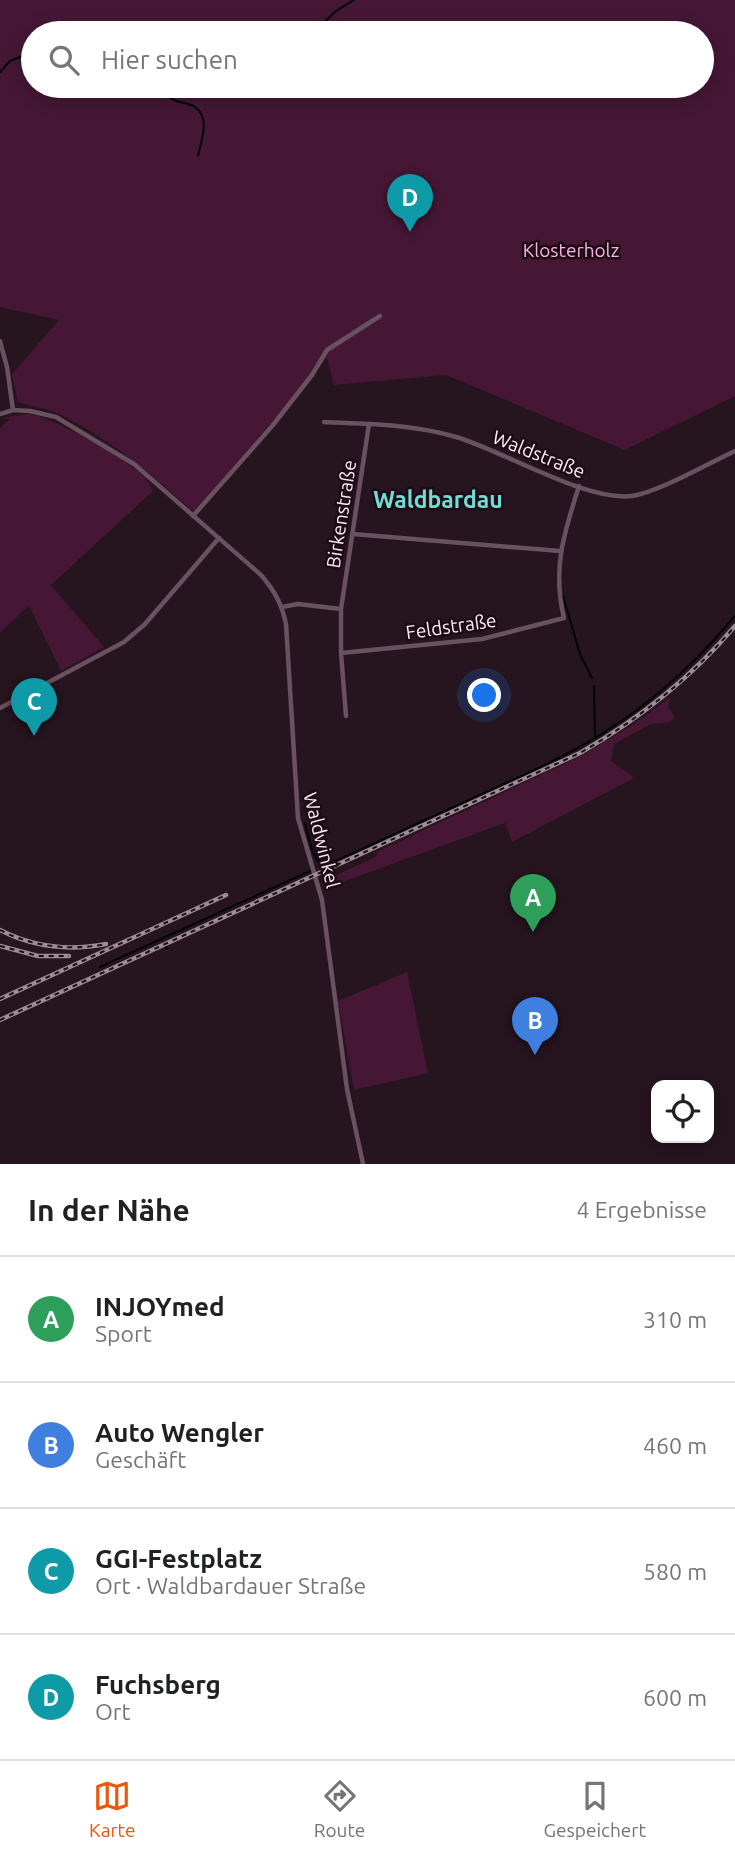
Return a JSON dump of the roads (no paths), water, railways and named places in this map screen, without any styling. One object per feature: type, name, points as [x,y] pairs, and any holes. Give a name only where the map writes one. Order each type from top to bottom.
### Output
[{"type":"street","points":[[193,516],[273,425],[312,375],[327,350],[380,316]]},
{"type":"street","points":[[0,341],[13,410],[0,414]]},
{"type":"street","name":"Waldwinkel","points":[[13,410],[44,413],[134,464],[261,575],[272,587],[282,607],[286,624],[298,818],[322,900],[347,1089],[363,1164]]},
{"type":"street","name":"Waldstraße","points":[[324,422],[404,426],[454,436],[579,486],[615,496],[638,495],[735,451]]},
{"type":"street","name":"Birkenstraße","points":[[346,716],[341,609],[369,424]]},
{"type":"street","points":[[352,534],[560,551],[579,486]]},
{"type":"street","points":[[0,708],[124,642],[145,624],[219,538]]},
{"type":"street","name":"Feldstraße","points":[[341,653],[482,639],[564,618],[558,584],[560,551]]},
{"type":"street","points":[[282,607],[298,604],[341,609]]},
{"type":"waterway","points":[[326,21],[354,0]]},
{"type":"waterway","points":[[0,72],[10,61],[21,57]]},
{"type":"waterway","points":[[170,98],[193,106],[203,117],[204,130],[198,156]]},
{"type":"waterway","points":[[563,596],[580,654],[592,678]]},
{"type":"waterway","points":[[320,867],[531,771],[599,736],[662,690],[735,616]]},
{"type":"waterway","points":[[594,686],[595,737]]},
{"type":"waterway","points":[[305,823],[313,851],[322,866]]},
{"type":"waterway","points":[[100,967],[310,871]]},
{"type":"railway","points":[[0,1020],[580,753],[663,696],[701,663],[735,626]]},
{"type":"railway","points":[[0,999],[226,895]]},
{"type":"railway","points":[[0,930],[25,940],[52,946],[106,944]]},
{"type":"railway","points":[[0,946],[38,956],[69,956]]},
{"type":"place","name":"Fuchsberg","points":[[410,232]]},
{"type":"place","name":"GGI-Festplatz","points":[[34,736]]},
{"type":"place","name":"INJOYmed","points":[[533,932]]},
{"type":"place","name":"Auto Wengler","points":[[535,1055]]},
{"type":"district","name":"Waldbardau","points":[[438,500]]},
{"type":"park label","name":"Klosterholz","points":[[571,250]]}]
